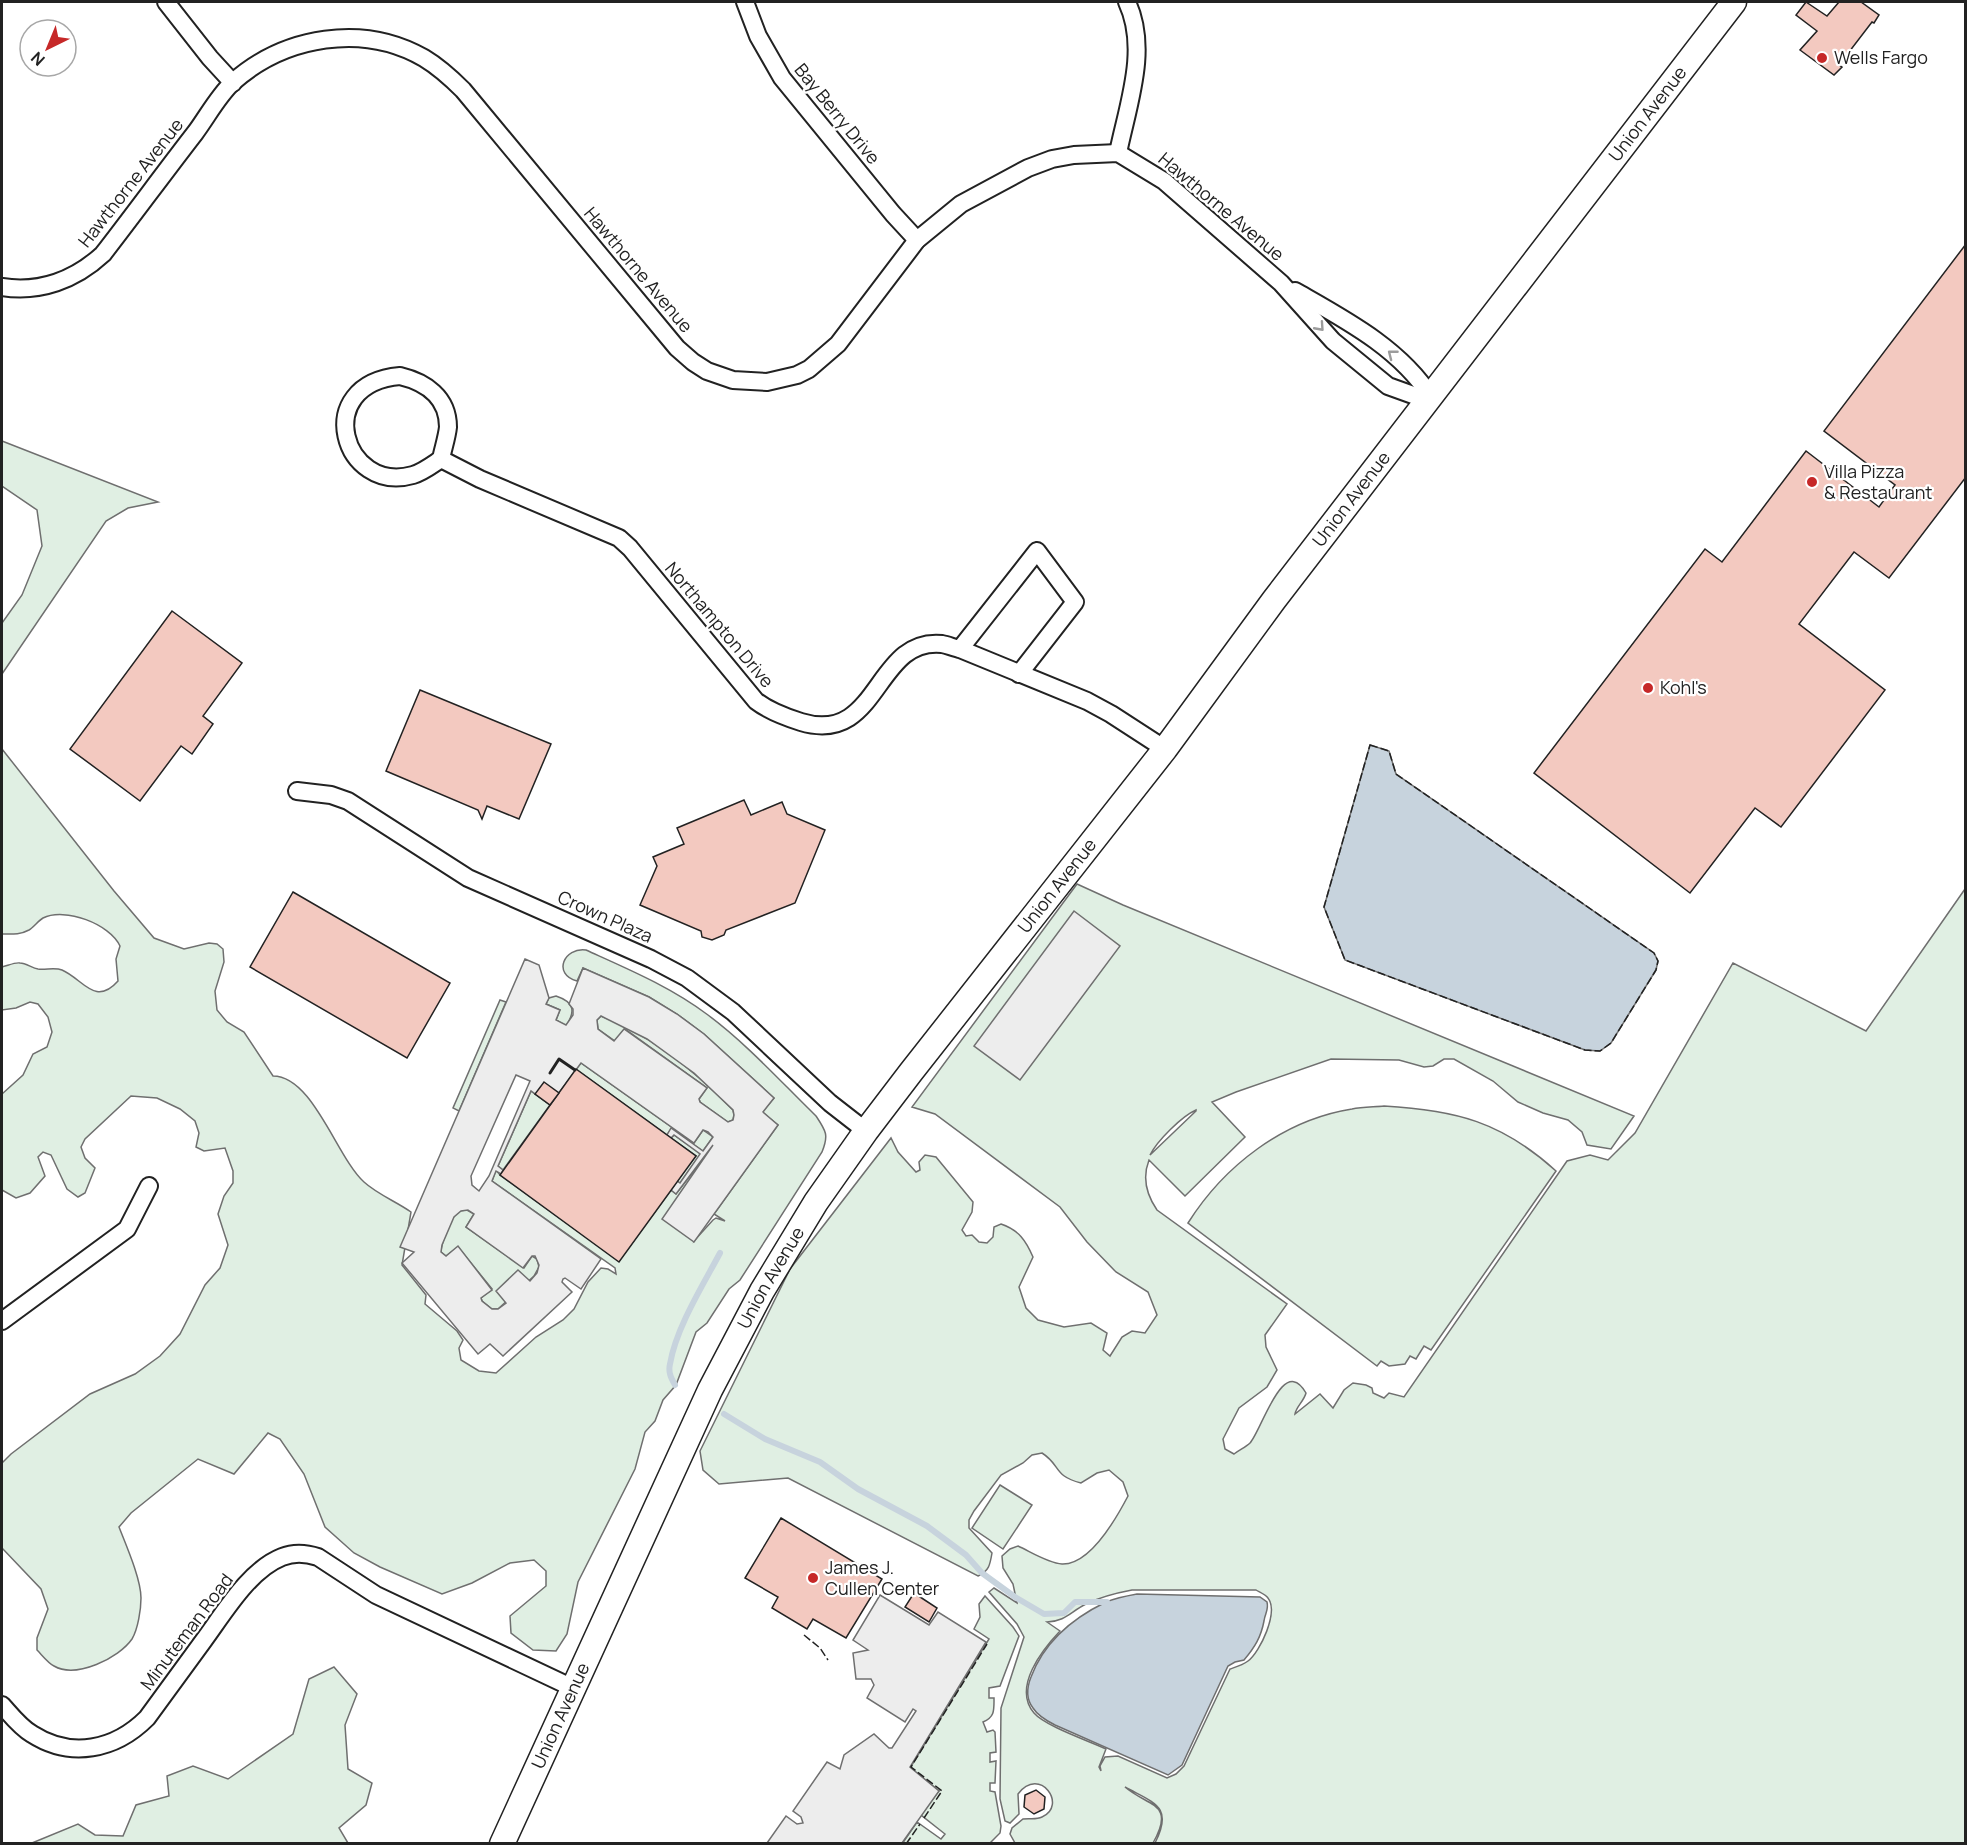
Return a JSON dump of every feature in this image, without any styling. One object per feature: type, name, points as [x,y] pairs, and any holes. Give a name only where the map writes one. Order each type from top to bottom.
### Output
[{"type":"street","points":[[166,2],[232,83]]},
{"type":"street","name":"Bay Berry Drive","points":[[745,2],[758,36],[782,78],[917,240]]},
{"type":"street","points":[[1118,153],[1137,61],[1137,37],[1131,11],[1126,2]]},
{"type":"street","name":"Union Avenue","points":[[502,1844],[710,1390],[756,1301],[816,1202],[866,1131],[1165,749],[1274,600],[1734,2]]},
{"type":"street","name":"Hawthorne Avenue","points":[[2,287],[15,289],[42,287],[72,276],[91,265],[104,254],[232,83],[270,57],[288,48],[318,40],[345,37],[372,40],[399,47],[423,58],[446,74],[463,90],[677,348],[707,371],[733,380],[767,382],[787,378],[809,369],[829,354],[917,240],[961,204],[1028,168],[1052,159],[1074,155],[1118,153],[1164,181],[1281,283],[1333,341],[1388,386],[1413,395],[1431,397]]},
{"type":"street","name":"Hawthorne Avenue","points":[[1281,283],[1354,325],[1411,369],[1431,397]]},
{"type":"street","points":[[400,376],[416,380],[431,389],[441,401],[448,427],[441,459],[413,475],[396,477],[379,474],[364,466],[353,453],[346,438],[345,421],[353,399],[366,386],[383,377],[400,376]]},
{"type":"street","name":"Northampton Drive","points":[[441,459],[480,479],[619,538],[630,548],[756,701],[787,718],[816,727],[832,726],[847,720],[860,710],[897,661],[910,651],[942,644],[960,649],[1095,706],[1165,749]]},
{"type":"street","points":[[960,649],[1037,551],[1075,602],[1019,674]]},
{"type":"street","name":"Crown Plaza","points":[[297,791],[331,795],[348,801],[468,878],[651,959],[687,978],[733,1012],[830,1103],[866,1131]]},
{"type":"street","points":[[2,1321],[127,1229],[149,1186]]},
{"type":"street","name":"Minuteman Road","points":[[2,1705],[25,1729],[51,1744],[81,1749],[101,1747],[120,1739],[147,1718],[239,1592],[266,1567],[292,1554],[309,1554],[318,1557],[376,1595],[573,1688]]},
{"type":"green space","points":[[2,441],[158,502],[128,508],[106,521],[2,674],[2,623],[22,595],[42,546],[37,510],[2,486]]},
{"type":"green space","points":[[2,749],[154,938],[184,949],[209,943],[217,944],[223,949],[224,962],[215,991],[217,1010],[227,1022],[244,1032],[273,1076],[287,1080],[300,1089],[312,1103],[354,1171],[364,1182],[411,1212],[402,1265],[426,1295],[425,1304],[457,1331],[463,1340],[459,1348],[461,1360],[479,1371],[496,1373],[536,1337],[563,1320],[574,1309],[588,1282],[601,1268],[616,1274],[615,1268],[492,1181],[496,1170],[619,1261],[671,1190],[676,1194],[714,1145],[694,1241],[716,1218],[725,1221],[714,1214],[778,1125],[762,1112],[774,1098],[704,1034],[649,997],[583,968],[577,981],[569,978],[563,967],[567,957],[572,953],[586,950],[649,979],[694,1005],[750,1051],[816,1116],[826,1137],[822,1152],[740,1280],[729,1289],[707,1323],[696,1332],[676,1385],[663,1400],[655,1421],[645,1432],[635,1469],[578,1582],[567,1634],[556,1651],[533,1650],[511,1633],[510,1616],[546,1586],[546,1571],[534,1560],[510,1563],[472,1583],[442,1594],[380,1567],[354,1553],[325,1527],[304,1474],[280,1439],[268,1433],[234,1474],[198,1459],[131,1513],[119,1527],[136,1572],[141,1598],[136,1630],[126,1646],[107,1659],[74,1670],[54,1666],[37,1650],[37,1638],[48,1609],[41,1589],[2,1548],[2,1463],[90,1394],[135,1374],[160,1356],[180,1334],[205,1285],[220,1268],[228,1245],[218,1214],[224,1196],[233,1183],[233,1171],[225,1148],[204,1151],[196,1147],[199,1133],[195,1121],[180,1109],[157,1098],[131,1096],[85,1139],[81,1147],[85,1158],[95,1168],[85,1193],[78,1197],[67,1189],[51,1155],[43,1152],[38,1157],[45,1176],[30,1193],[16,1198],[2,1190],[2,1094],[23,1075],[33,1054],[47,1047],[52,1032],[48,1017],[38,1004],[30,1002],[16,1008],[2,1010],[2,967],[18,963],[38,969],[59,969],[89,989],[103,992],[118,981],[116,959],[120,946],[107,931],[74,916],[52,915],[43,918],[31,929],[22,933],[2,934]]},
{"type":"green space","points":[[1077,884],[1634,1116],[1611,1149],[1587,1145],[1582,1132],[1568,1120],[1543,1113],[1518,1102],[1493,1081],[1454,1059],[1444,1059],[1433,1066],[1424,1067],[1399,1060],[1331,1059],[1212,1102],[1245,1137],[1185,1196],[1149,1160],[1146,1180],[1150,1198],[1157,1210],[1287,1304],[1265,1335],[1266,1347],[1277,1370],[1267,1387],[1239,1408],[1223,1439],[1225,1449],[1234,1454],[1250,1443],[1274,1398],[1289,1382],[1297,1383],[1306,1393],[1295,1414],[1320,1394],[1333,1408],[1344,1390],[1353,1383],[1366,1385],[1372,1388],[1373,1393],[1384,1398],[1389,1393],[1404,1397],[1567,1161],[1590,1155],[1608,1160],[1635,1133],[1733,963],[1866,1031],[1965,889],[1965,1843],[1155,1843],[1162,1820],[1153,1843],[1015,1843],[1010,1834],[1012,1828],[1023,1819],[1040,1818],[1049,1812],[1052,1797],[1042,1786],[1035,1784],[1026,1786],[1018,1794],[1019,1814],[1010,1823],[1005,1821],[1000,1799],[1001,1708],[1024,1637],[1017,1624],[989,1592],[994,1588],[1017,1603],[1013,1584],[1003,1568],[1002,1556],[1018,1546],[1045,1559],[1062,1564],[1083,1557],[1110,1527],[1128,1496],[1123,1482],[1109,1470],[1097,1473],[1081,1483],[1072,1480],[1061,1474],[1042,1453],[1032,1455],[1023,1463],[1001,1475],[969,1520],[969,1528],[992,1553],[991,1561],[985,1572],[978,1576],[788,1478],[719,1484],[703,1470],[700,1451],[790,1269],[891,1138],[898,1152],[916,1172],[920,1170],[919,1162],[925,1155],[936,1157],[973,1202],[972,1212],[962,1230],[966,1236],[972,1235],[979,1242],[987,1243],[993,1237],[994,1227],[1001,1224],[1013,1229],[1021,1237],[1033,1257],[1019,1287],[1026,1308],[1038,1320],[1064,1327],[1091,1323],[1107,1333],[1103,1350],[1110,1356],[1122,1337],[1132,1331],[1145,1333],[1157,1315],[1148,1292],[1116,1272],[1087,1242],[1060,1207],[935,1114],[912,1107]],"holes":[[[1196,1111],[1150,1155],[1170,1130]],[[1132,1590],[1256,1590],[1267,1597],[1271,1604],[1270,1622],[1263,1641],[1246,1662],[1230,1669],[1184,1766],[1176,1774],[1167,1778],[1118,1756],[1105,1757],[1100,1766],[1101,1771],[1099,1767],[1106,1749],[1048,1723],[1034,1713],[1028,1703],[1026,1692],[1032,1669],[1060,1631],[1047,1622],[1063,1618],[1097,1599]],[[1125,1787],[1158,1807],[1162,1813],[1162,1820],[1156,1807]]]},
{"type":"green space","points":[[556,996],[567,1001],[572,1008],[566,1026],[556,1020],[560,1010],[546,1004],[549,998]]},
{"type":"green space","points":[[500,1000],[506,1002],[459,1111],[453,1108]]},
{"type":"green space","points":[[601,1016],[638,1033],[672,1056],[733,1110],[733,1120],[728,1122],[700,1102],[699,1099],[707,1088],[625,1029],[615,1041],[598,1029],[597,1020]]},
{"type":"green space","points":[[581,1063],[694,1143],[703,1130],[713,1137],[703,1151],[671,1129],[667,1135],[576,1069]]},
{"type":"green space","points":[[531,1091],[550,1105],[503,1170],[498,1166]]},
{"type":"green space","points":[[1384,1106],[1434,1111],[1477,1122],[1516,1141],[1556,1171],[1431,1350],[1424,1346],[1416,1359],[1410,1356],[1405,1364],[1389,1366],[1381,1361],[1377,1366],[1188,1223],[1219,1183],[1258,1149],[1279,1135],[1302,1123],[1327,1115],[1356,1108]]},
{"type":"green space","points":[[674,1135],[701,1154],[680,1183],[677,1181],[696,1156],[671,1138]]},
{"type":"green space","points":[[461,1210],[474,1214],[466,1227],[524,1268],[532,1256],[537,1259],[539,1267],[534,1276],[498,1309],[492,1309],[482,1301],[481,1298],[492,1289],[458,1247],[446,1256],[441,1252],[452,1219]]},
{"type":"green space","points":[[1000,1485],[1032,1505],[1003,1549],[972,1528]]},
{"type":"green space","points":[[985,1596],[1019,1636],[1000,1686],[989,1688],[989,1698],[994,1698],[994,1710],[990,1718],[983,1722],[987,1732],[993,1730],[995,1732],[996,1752],[990,1753],[990,1762],[996,1761],[995,1783],[990,1783],[990,1791],[995,1792],[1001,1826],[1000,1833],[990,1843],[902,1844],[917,1822],[941,1839],[945,1834],[921,1815],[939,1791],[910,1768],[989,1639],[974,1629],[980,1617],[979,1604]]},
{"type":"green space","points":[[334,1667],[357,1694],[345,1725],[348,1769],[372,1783],[366,1805],[339,1828],[348,1843],[32,1843],[78,1824],[95,1835],[123,1836],[136,1805],[169,1796],[167,1776],[193,1766],[228,1779],[293,1734],[309,1679]]},
{"type":"shaded area","points":[[1370,745],[1389,751],[1396,774],[1654,953],[1658,961],[1656,970],[1611,1043],[1600,1051],[1585,1050],[1345,960],[1324,907]]},
{"type":"shaded area","points":[[1074,911],[1120,946],[1020,1080],[974,1046]]},
{"type":"shaded area","points":[[525,959],[539,965],[549,998],[546,1004],[560,1010],[556,1020],[566,1025],[573,1015],[573,1009],[569,1004],[583,968],[649,997],[677,1014],[704,1034],[774,1098],[763,1112],[778,1125],[694,1242],[662,1219],[713,1145],[676,1194],[671,1190],[677,1181],[680,1183],[700,1154],[674,1135],[671,1138],[667,1135],[671,1128],[703,1151],[713,1137],[708,1132],[703,1130],[694,1143],[581,1063],[550,1105],[531,1091],[498,1166],[503,1170],[501,1174],[496,1171],[492,1181],[601,1259],[581,1289],[565,1278],[563,1279],[562,1282],[572,1292],[503,1356],[490,1344],[478,1354],[402,1263],[414,1252],[400,1247]],"holes":[[[601,1016],[647,1039],[694,1073],[733,1110],[733,1120],[728,1122],[700,1102],[699,1099],[707,1088],[624,1029],[614,1041],[598,1029],[597,1020]],[[516,1075],[530,1081],[489,1176],[479,1191],[472,1185],[471,1176]],[[468,1210],[474,1214],[466,1227],[523,1268],[532,1256],[535,1256],[539,1265],[537,1273],[530,1281],[518,1270],[496,1291],[506,1303],[498,1309],[492,1309],[482,1301],[481,1298],[492,1290],[458,1246],[446,1256],[441,1252],[454,1217],[461,1211]]]},
{"type":"shaded area","points":[[1137,1594],[1260,1597],[1267,1602],[1261,1632],[1254,1646],[1244,1660],[1228,1666],[1182,1765],[1168,1775],[1049,1722],[1035,1711],[1028,1697],[1030,1681],[1037,1664],[1061,1632],[1106,1602]]},
{"type":"shaded area","points":[[880,1595],[929,1625],[938,1612],[986,1642],[910,1767],[939,1791],[902,1843],[767,1843],[786,1816],[797,1824],[803,1823],[801,1817],[793,1811],[827,1762],[840,1769],[844,1755],[874,1734],[889,1748],[892,1748],[916,1711],[913,1709],[905,1722],[867,1698],[874,1685],[871,1679],[856,1679],[853,1653],[868,1650],[853,1640]]},
{"type":"building","points":[[1806,2],[1827,16],[1839,2],[1861,2],[1879,15],[1839,65],[1842,67],[1834,75],[1800,50],[1817,31],[1796,15]]},
{"type":"building","points":[[1966,244],[1966,477],[1889,578],[1854,552],[1799,624],[1885,690],[1781,827],[1755,808],[1690,893],[1534,773],[1705,549],[1722,562],[1806,451],[1879,507],[1895,485],[1824,431]]},
{"type":"building","points":[[172,611],[242,663],[203,716],[213,724],[192,754],[181,746],[140,801],[70,749]]},
{"type":"building","points":[[420,690],[551,744],[519,819],[487,806],[482,819],[478,810],[386,771]]},
{"type":"building","points":[[744,800],[751,815],[782,802],[787,814],[825,830],[795,903],[726,930],[724,935],[712,940],[702,937],[701,931],[640,905],[657,866],[653,857],[684,844],[677,828]]},
{"type":"building","points":[[293,892],[450,983],[407,1058],[250,967]]},
{"type":"building","points":[[576,1069],[696,1156],[619,1262],[500,1175]]},
{"type":"building","points":[[544,1082],[559,1093],[550,1105],[535,1094]]},
{"type":"building","name":"James J. Cullen Center","points":[[781,1518],[882,1579],[846,1638],[813,1619],[807,1629],[772,1608],[778,1597],[745,1578]]},
{"type":"building","points":[[914,1593],[937,1608],[929,1622],[905,1607]]},
{"type":"building","points":[[1036,1790],[1045,1797],[1044,1809],[1034,1814],[1024,1807],[1025,1795]]},
{"type":"waterway","points":[[675,1385],[669,1367],[673,1350],[691,1307],[720,1253]]},
{"type":"waterway","points":[[724,1414],[765,1439],[820,1462],[858,1489],[927,1526],[966,1555],[982,1573],[1015,1597],[1044,1614],[1064,1613],[1075,1602],[1107,1602]]},
{"type":"fence","points":[[1370,745],[1389,751],[1396,774],[1654,953],[1658,961],[1656,970],[1611,1043],[1600,1051],[1585,1050],[1345,960],[1324,907],[1370,745]]},
{"type":"fence","points":[[804,1635],[820,1648],[828,1660]]},
{"type":"fence","points":[[924,1818],[942,1791],[911,1767],[987,1644]]},
{"type":"fence","points":[[906,1844],[920,1824]]},
{"type":"wall","points":[[550,1073],[559,1059],[575,1070]]},
{"type":"place","name":"Wells Fargo","points":[[1822,58]]},
{"type":"place","name":"Villa Pizza & Restaurant","points":[[1812,482]]},
{"type":"place","name":"Kohl's","points":[[1648,688]]},
{"type":"place","name":"James J. Cullen Center","points":[[813,1578]]}]
